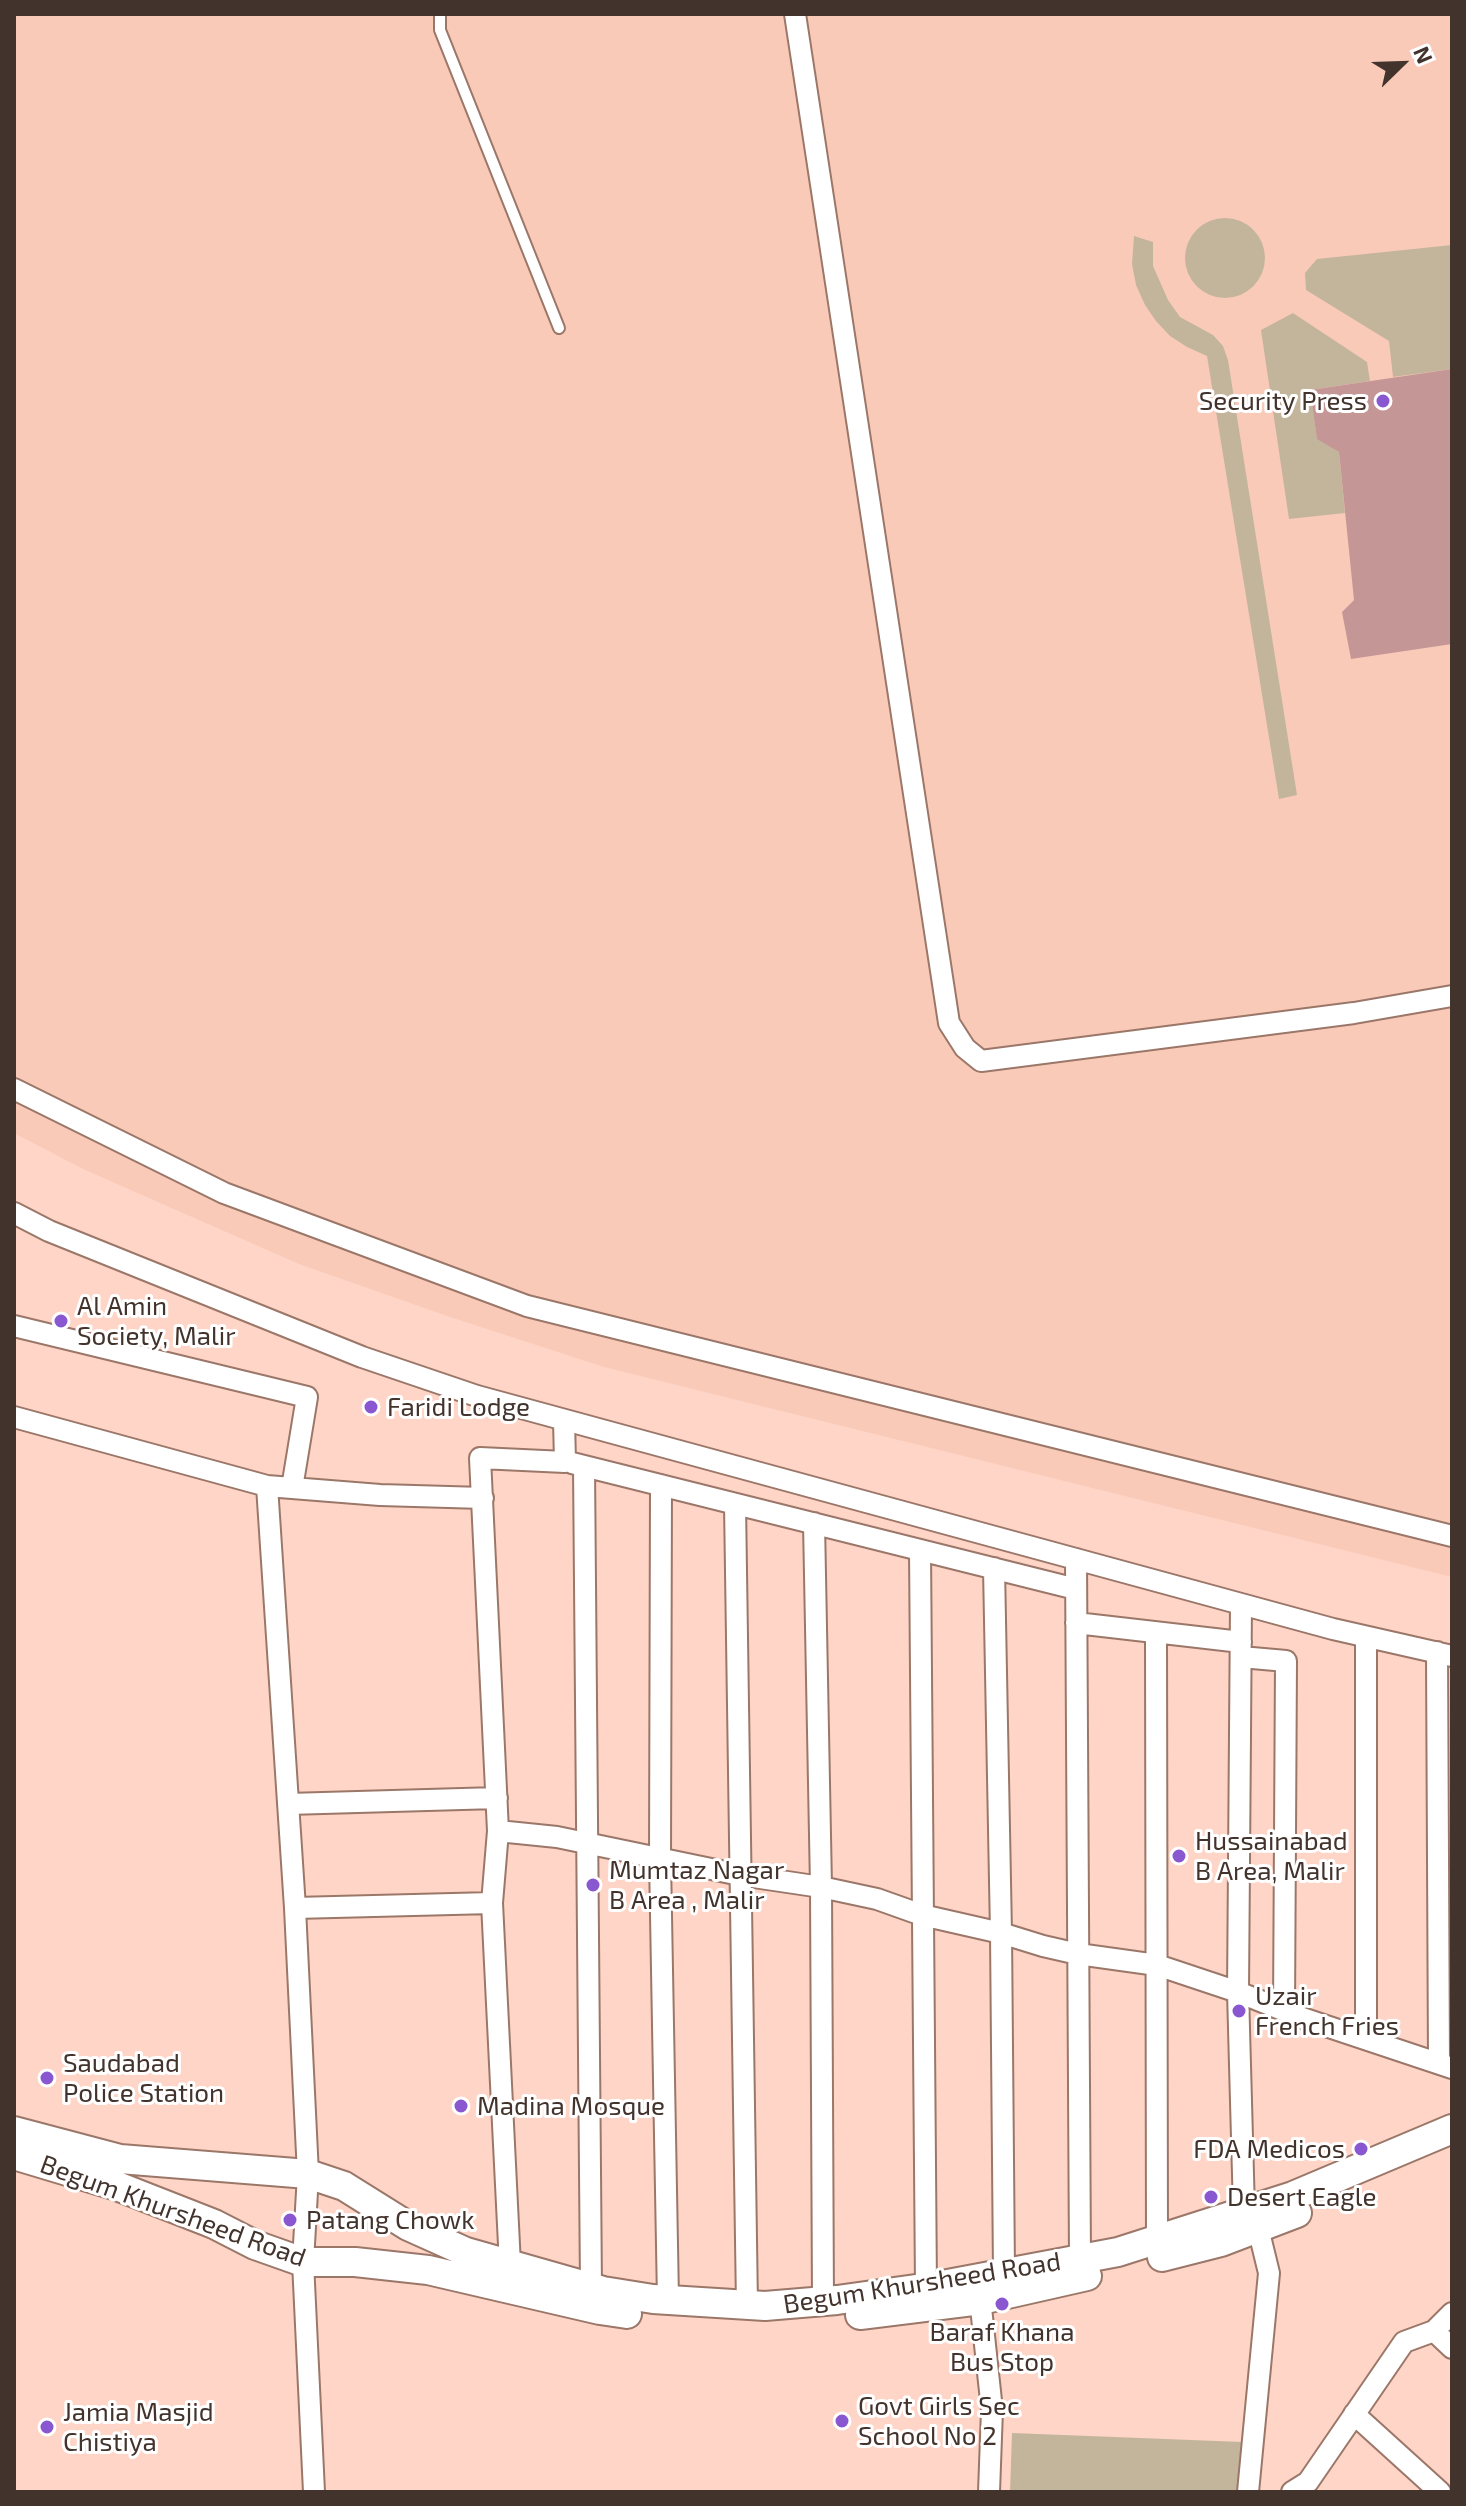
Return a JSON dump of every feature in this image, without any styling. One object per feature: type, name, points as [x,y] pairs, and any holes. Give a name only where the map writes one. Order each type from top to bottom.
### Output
[{"type":"main road","name":"Begum Khursheed Road","points":[[14,2155],[117,2186],[214,2224],[255,2245],[303,2262],[355,2262],[428,2270],[600,2310],[655,2318],[768,2323],[875,2314],[979,2289],[1221,2242],[1251,2219],[1293,2196],[1452,2129]]},
{"type":"main road","name":"Begum Khursheed Road","points":[[14,2131],[120,2159],[308,2174],[344,2186],[379,2210],[466,2252],[591,2288],[668,2300],[747,2306],[823,2302],[926,2287],[979,2289],[1004,2273],[1118,2252],[1157,2240],[1319,2204],[1452,2146]]},
{"type":"street","points":[[795,14],[949,1023],[965,1048],[981,1061],[1354,1013],[1452,996]]},
{"type":"street","points":[[14,1089],[224,1193],[527,1306],[1452,1536]]},
{"type":"street","points":[[14,1213],[49,1231],[362,1357],[477,1396],[1241,1604],[1444,1654],[1446,2066],[1157,1965],[1043,1946],[922,1915],[877,1899],[821,1887],[660,1860],[586,1842],[498,1831]]},
{"type":"street","points":[[14,1326],[307,1397],[292,1488]]},
{"type":"street","points":[[14,1417],[267,1486],[380,1495],[483,1498]]},
{"type":"street","points":[[564,1420],[574,1464],[586,1842],[591,2288]]},
{"type":"street","points":[[510,2265],[492,1903],[498,1831],[480,1458],[574,1464],[1076,1589]]},
{"type":"street","points":[[661,1485],[660,1860],[668,2300]]},
{"type":"street","points":[[267,1486],[295,1908],[308,2174],[303,2262],[314,2492]]},
{"type":"street","points":[[735,1504],[747,2306]]},
{"type":"street","points":[[814,1523],[821,1887],[823,2302]]},
{"type":"street","points":[[920,1550],[926,2287]]},
{"type":"street","points":[[1076,1559],[1080,2259]]},
{"type":"street","points":[[994,1568],[1004,2273]]},
{"type":"street","points":[[1241,1604],[1238,1992],[1251,2219],[1269,2273],[1248,2492]]},
{"type":"street","points":[[1076,1623],[1156,1633],[1286,1661],[1284,2010]]},
{"type":"street","points":[[1156,1633],[1157,2240]]},
{"type":"street","points":[[1366,1637],[1366,2039]]},
{"type":"street","points":[[288,1804],[497,1798]]},
{"type":"street","points":[[295,1908],[492,1903]]},
{"type":"street","points":[[979,2289],[992,2410],[989,2492]]},
{"type":"street","points":[[1292,2492],[1308,2482],[1404,2342],[1434,2331],[1452,2313]]},
{"type":"street","points":[[1434,2331],[1452,2348]]},
{"type":"street","points":[[1354,2414],[1440,2492]]},
{"type":"lane","points":[[438,15],[440,30],[559,328]]},
{"type":"shaded area","points":[[14,14],[1452,14],[1452,1577],[604,1367],[299,1264],[83,1169],[14,1133]]},
{"type":"shaded area","points":[[1225,218],[1240,221],[1253,230],[1262,243],[1265,258],[1262,273],[1253,286],[1240,295],[1225,298],[1210,295],[1197,286],[1188,273],[1185,258],[1188,243],[1197,230],[1210,221]]},
{"type":"shaded area","points":[[1134,236],[1153,242],[1153,266],[1168,300],[1180,317],[1213,335],[1223,346],[1228,360],[1297,795],[1279,799],[1207,356],[1170,336],[1145,305],[1136,285],[1132,264]]},
{"type":"shaded area","points":[[1452,245],[1452,369],[1393,377],[1389,341],[1306,290],[1305,273],[1317,259]]},
{"type":"shaded area","points":[[1293,313],[1367,362],[1370,381],[1310,390],[1317,438],[1339,452],[1345,513],[1289,519],[1261,330]]},
{"type":"shaded area","points":[[1012,2433],[1242,2442],[1242,2492],[1010,2492]]},
{"type":"building","points":[[1452,369],[1452,644],[1351,659],[1342,612],[1354,600],[1339,452],[1317,439],[1310,390]]},
{"type":"place","name":"Security Press","points":[[1383,401]]},
{"type":"place","name":"Al Amin Society, Malir","points":[[61,1321]]},
{"type":"place","name":"Faridi Lodge","points":[[371,1407]]},
{"type":"place","name":"Hussainabad B Area, Malir","points":[[1179,1856]]},
{"type":"place","name":"Mumtaz Nagar B Area , Malir","points":[[593,1885]]},
{"type":"place","name":"Uzair French Fries","points":[[1239,2011]]},
{"type":"place","name":"Saudabad Police Station","points":[[47,2078]]},
{"type":"place","name":"Madina Mosque","points":[[461,2106]]},
{"type":"place","name":"FDA Medicos","points":[[1361,2149]]},
{"type":"place","name":"Desert Eagle","points":[[1211,2197]]},
{"type":"place","name":"Patang Chowk","points":[[290,2220]]},
{"type":"place","name":"Baraf Khana Bus Stop","points":[[1002,2304]]},
{"type":"place","name":"Govt Girls Sec School No 2","points":[[842,2421]]},
{"type":"place","name":"Jamia Masjid Chistiya","points":[[47,2427]]}]
